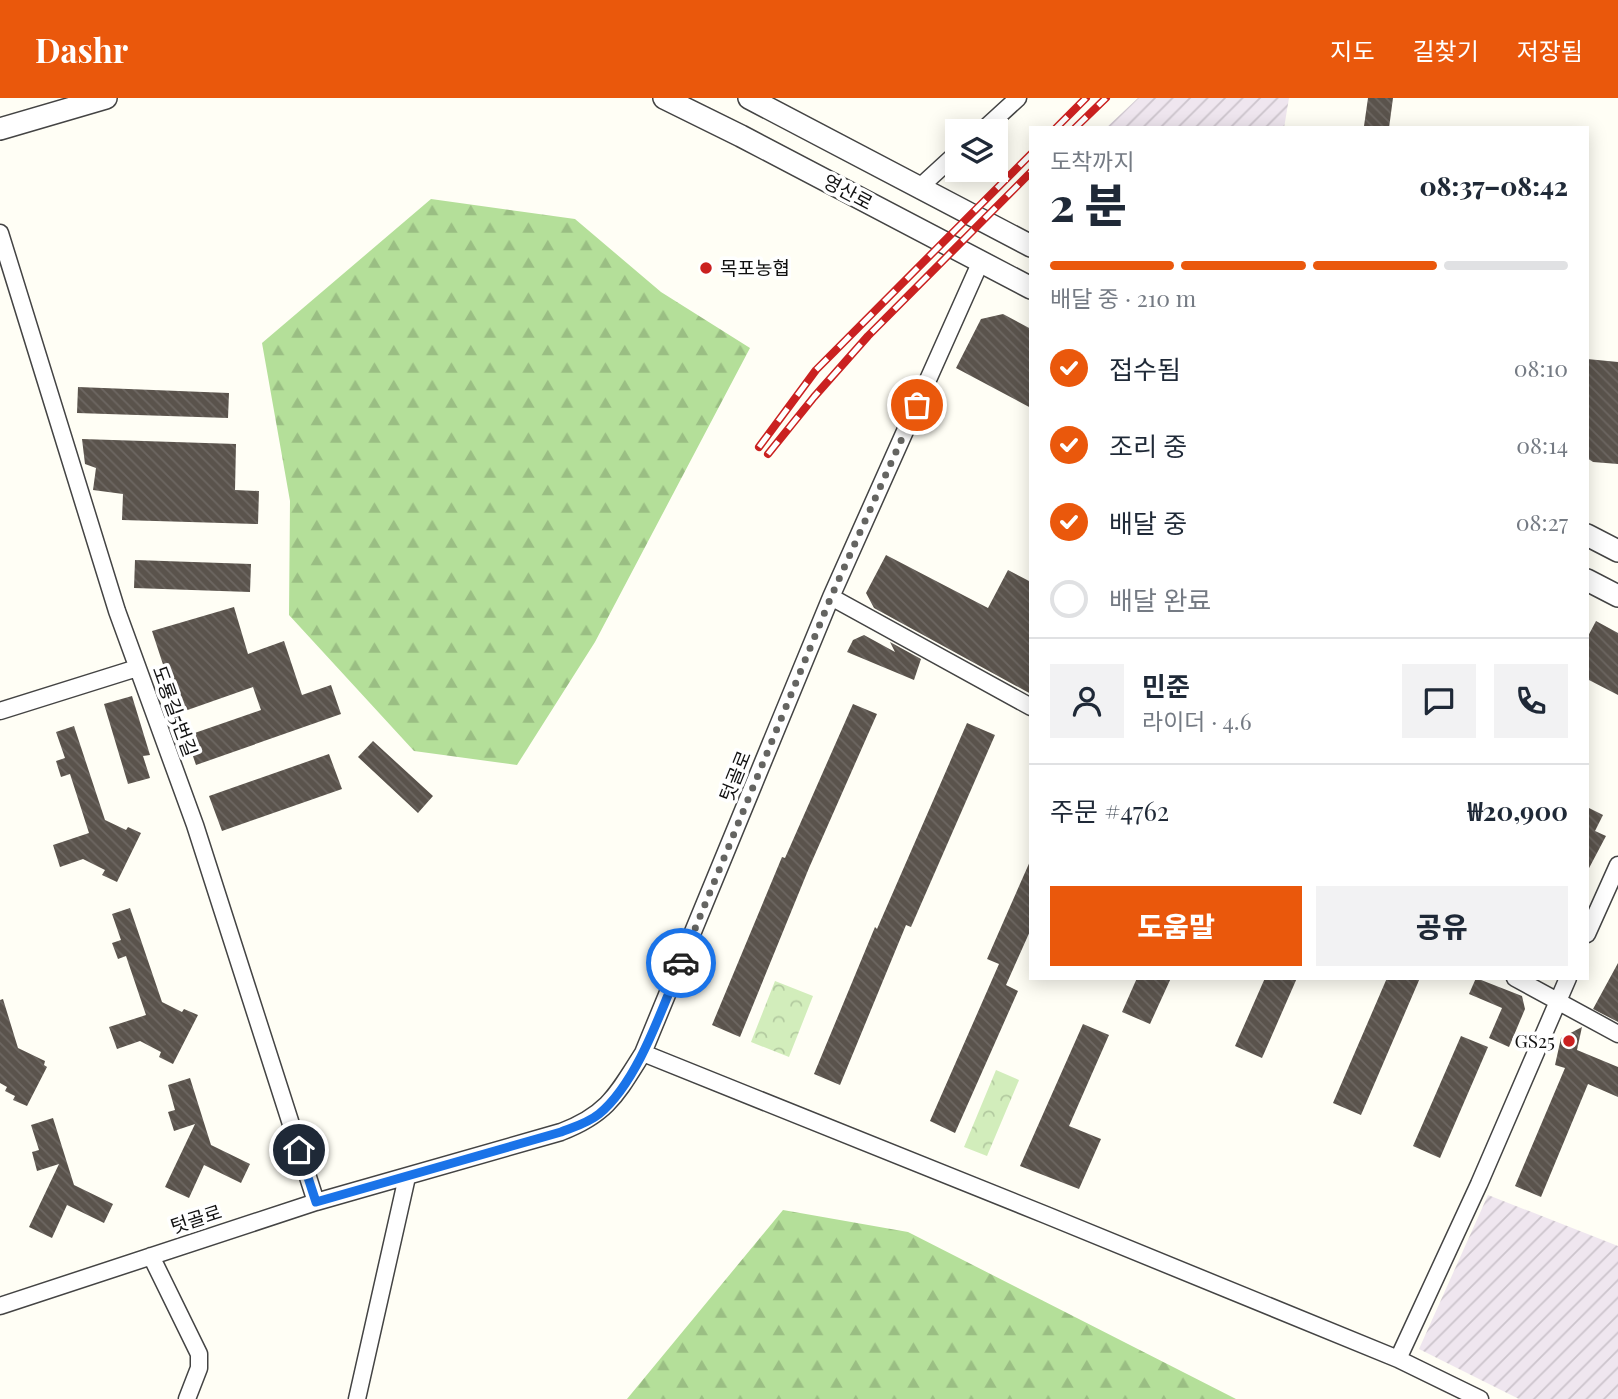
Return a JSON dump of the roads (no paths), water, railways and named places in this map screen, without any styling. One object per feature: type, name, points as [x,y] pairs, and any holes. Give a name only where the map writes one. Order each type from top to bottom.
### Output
[{"type":"street","points":[[0,129],[106,98]]},
{"type":"street","name":"영산로","points":[[664,98],[1029,287]]},
{"type":"street","name":"영산로","points":[[749,98],[1029,245]]},
{"type":"street","points":[[995,119],[1018,98]]},
{"type":"street","points":[[921,186],[945,164]]},
{"type":"street","name":"도룡길5번길","points":[[0,233],[117,611],[195,825],[316,1202]]},
{"type":"street","name":"텃골로","points":[[0,1306],[316,1202],[561,1132],[583,1124],[612,1101],[643,1053],[831,597],[981,261]]},
{"type":"street","points":[[1589,536],[1618,551]]},
{"type":"street","points":[[1589,581],[1618,596]]},
{"type":"street","points":[[831,597],[1029,706]]},
{"type":"street","points":[[0,711],[138,668]]},
{"type":"street","points":[[1589,930],[1618,865]]},
{"type":"street","points":[[1520,980],[1618,1034]]},
{"type":"street","points":[[1398,1359],[1479,1184],[1567,980]]},
{"type":"street","points":[[643,1053],[1046,1214],[1398,1359],[1480,1399]]},
{"type":"street","points":[[356,1399],[407,1177]]},
{"type":"street","points":[[152,1256],[199,1354],[199,1368],[187,1399]]},
{"type":"railway","points":[[1058,126],[1086,98]]},
{"type":"railway","points":[[1077,126],[1106,98]]},
{"type":"railway","points":[[759,447],[816,370],[1029,156]]},
{"type":"railway","points":[[768,454],[868,336],[1029,174]]},
{"type":"place","name":"목포농협","points":[[706,268]]},
{"type":"place","name":"GS25","points":[[1569,1041]]}]
